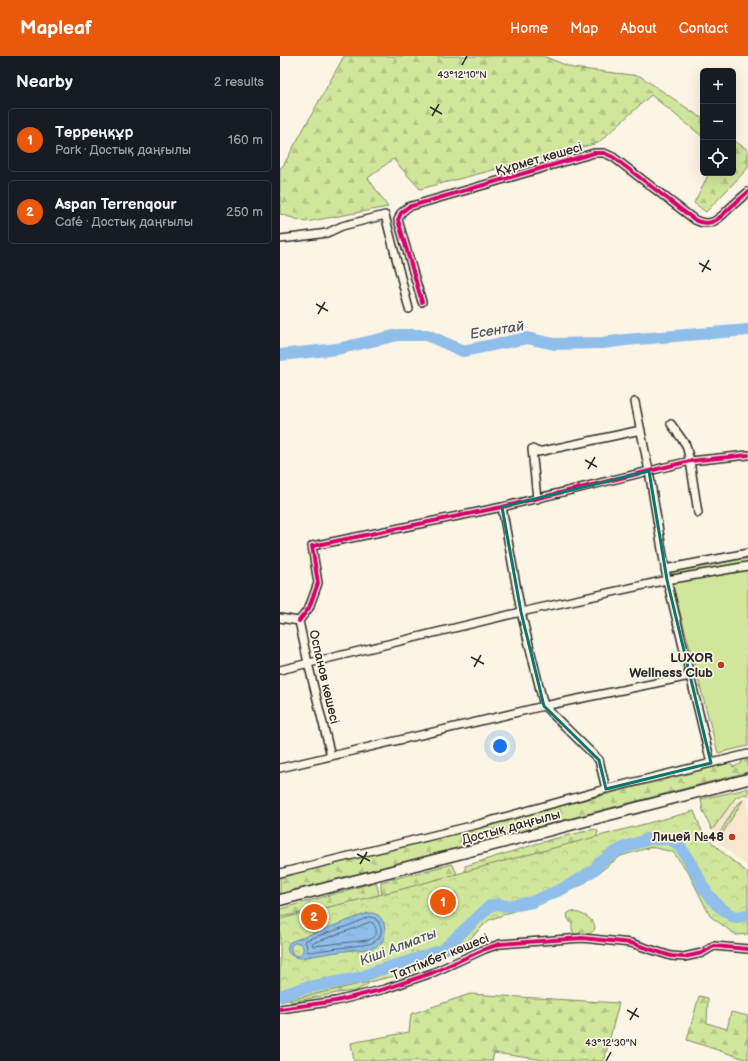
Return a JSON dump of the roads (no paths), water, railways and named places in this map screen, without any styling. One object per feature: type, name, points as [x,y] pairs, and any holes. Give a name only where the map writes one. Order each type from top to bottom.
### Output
[{"type":"main road","name":"Достық даңғылы","points":[[280,900],[748,778]]},
{"type":"street","name":"Құрмет көшесі","points":[[422,302],[398,220],[400,213],[408,207],[594,153],[604,153],[613,157],[702,224],[718,220],[748,192]]},
{"type":"street","points":[[280,239],[298,238],[327,232],[342,226],[385,215],[409,309]]},
{"type":"street","points":[[635,402],[649,471],[667,580],[711,763]]},
{"type":"street","points":[[671,424],[686,445],[698,513]]},
{"type":"street","points":[[537,499],[532,449],[538,452],[641,430]]},
{"type":"street","points":[[299,621],[309,608],[318,583],[312,546],[502,507],[690,461],[748,455]]},
{"type":"street","points":[[502,507],[521,612],[544,706],[599,760],[606,789]]},
{"type":"street","points":[[665,569],[748,553]]},
{"type":"street","points":[[280,670],[521,612],[667,580],[748,566]]},
{"type":"street","name":"Оспанов көшесі","points":[[280,618],[299,621],[331,756]]},
{"type":"street","points":[[280,768],[544,706],[690,676]]},
{"type":"street","points":[[280,873],[479,824],[606,789],[748,754]]},
{"type":"street","name":"Таттімбет көшесі","points":[[280,1009],[336,1001],[385,989],[432,973],[485,949],[500,944],[582,938],[631,943],[671,956],[684,957],[702,954],[714,946],[748,949]]},
{"type":"water","points":[[368,913],[379,916],[382,920],[385,932],[384,937],[377,946],[368,949],[301,958],[294,957],[290,954],[288,951],[288,946],[290,942]],"holes":[[[294,943],[300,943],[303,947],[303,952],[298,956],[294,955],[291,951],[291,946]]]},
{"type":"waterway","name":"Есентай","points":[[280,355],[337,349],[398,335],[427,335],[463,351],[527,338],[554,344],[603,343],[748,330]]},
{"type":"waterway","name":"Кіші Алматы","points":[[280,996],[304,988],[359,978],[442,950],[490,906],[498,904],[505,906],[517,905],[532,902],[562,889],[582,878],[595,869],[599,863],[610,855],[625,847],[649,839],[672,840],[683,851],[703,887],[717,905],[732,916],[737,917],[748,915]]},
{"type":"place","name":"LUXOR Wellness Club","points":[[721,665]]},
{"type":"place","name":"Лицей №48","points":[[732,837]]},
{"type":"place","name":"Терреңқұр","points":[[443,902]]},
{"type":"place","name":"Aspan Terrenqour","points":[[314,917]]}]
